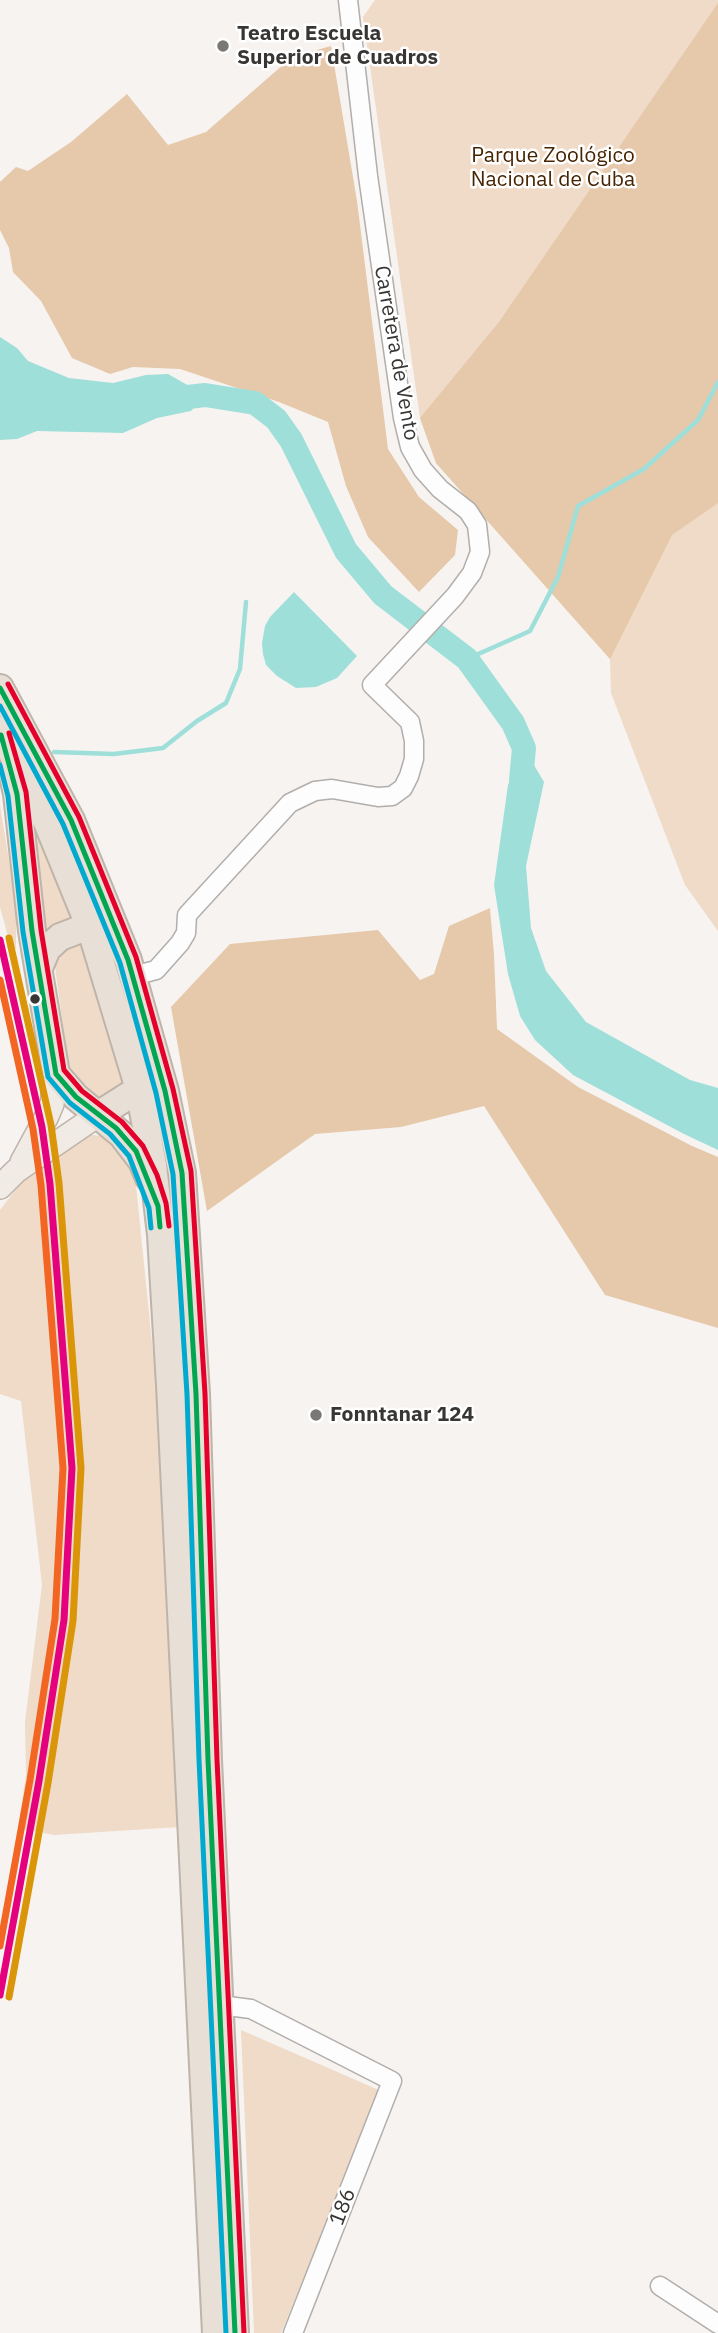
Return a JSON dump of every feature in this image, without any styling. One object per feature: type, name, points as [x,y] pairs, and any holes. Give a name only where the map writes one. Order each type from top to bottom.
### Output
[{"type":"highway","points":[[0,688],[71,820],[130,968],[176,1142],[187,1222],[196,1394],[208,1760],[235,2333]]},
{"type":"highway","points":[[0,732],[47,822],[91,930],[139,1088],[149,1132],[158,1206],[170,1385],[216,2333]]},
{"type":"highway","points":[[0,732],[17,794],[32,931],[55,1074],[76,1097],[116,1128],[136,1151],[158,1206]]},
{"type":"highway","points":[[39,968],[47,949],[60,937],[75,931],[91,930],[106,936],[130,968]]},
{"type":"highway","points":[[98,1115],[139,1088],[150,1073],[155,1058]]},
{"type":"main road","points":[[0,1187],[47,1116],[52,1104],[55,1074]]},
{"type":"main road","points":[[8,1174],[98,1115]]},
{"type":"street","name":"Carretera de Vento","points":[[130,968],[156,970],[186,933],[187,915],[290,803],[315,791],[332,789],[378,797],[392,796],[403,788],[414,759],[410,722],[372,685],[455,596],[472,573],[480,552],[477,525],[468,511],[440,489],[423,470],[410,447],[403,418],[368,176],[348,0]]},
{"type":"street","name":"186","points":[[220,2005],[251,2009],[392,2081],[293,2333]]},
{"type":"street","points":[[660,2286],[718,2325]]},
{"type":"green space","name":"Parque Zoológico Nacional de Cuba","points":[[375,0],[718,0],[718,931],[685,885],[611,693],[610,659],[436,463],[420,418],[363,17]]},
{"type":"green space","points":[[0,805],[16,904],[16,949],[11,947],[0,907]]},
{"type":"green space","points":[[40,827],[80,916],[48,937],[32,836],[35,829]]},
{"type":"green space","points":[[83,940],[131,1086],[113,1095],[101,1097],[86,1092],[72,1074],[68,1063],[55,967],[64,949]]},
{"type":"green space","points":[[85,1134],[101,1136],[114,1145],[129,1162],[135,1175],[159,1412],[179,1827],[54,1835],[18,1828],[26,1775],[25,1722],[42,1585],[21,1401],[0,1394],[0,1210],[30,1171]]},
{"type":"green space","points":[[241,2030],[381,2091],[281,2333],[254,2333]]},
{"type":"shaded area","points":[[718,3],[718,503],[672,535],[610,659],[436,463],[420,418],[499,322]]},
{"type":"shaded area","points":[[331,46],[357,201],[388,449],[419,497],[458,530],[455,555],[419,592],[368,537],[346,486],[328,422],[279,402],[180,369],[133,367],[110,374],[72,358],[41,301],[13,272],[9,248],[0,230],[0,182],[16,167],[28,171],[71,142],[127,94],[168,145],[206,132],[292,57]]},
{"type":"shaded area","points":[[490,908],[497,1029],[578,1087],[718,1157],[718,1328],[605,1295],[484,1106],[401,1127],[315,1134],[207,1211],[171,1007],[230,944],[378,930],[420,980],[434,974],[449,926]]},
{"type":"water","points":[[0,337],[17,348],[28,361],[69,378],[113,383],[146,375],[168,374],[205,395],[191,411],[157,418],[123,433],[37,431],[17,439],[0,440]]},
{"type":"water","points":[[294,592],[357,656],[337,678],[316,687],[296,688],[266,665],[263,654],[265,626]]},
{"type":"water","points":[[524,748],[544,782],[526,866],[531,928],[546,971],[586,1022],[690,1080],[718,1088],[718,1150],[573,1075],[535,1040],[520,1016],[508,974],[494,885],[508,785]]},
{"type":"waterway","points":[[467,659],[530,631],[558,577],[578,506],[644,469],[698,420],[718,382]]},
{"type":"waterway","points":[[171,399],[205,395],[255,403],[276,419],[291,440],[346,551],[383,595],[467,659],[513,723],[524,748],[521,780]]},
{"type":"waterway","points":[[54,752],[114,754],[163,748],[197,721],[226,703],[240,669],[246,602]]},
{"type":"transit line","points":[[8,684],[79,817],[136,957],[173,1089],[191,1171],[205,1394],[217,1760],[244,2333]]},
{"type":"transit line","points":[[0,688],[71,820],[128,960],[165,1091],[182,1173],[196,1394],[208,1760],[235,2333]]},
{"type":"transit line","points":[[0,706],[63,824],[120,963],[156,1093],[173,1174],[187,1394],[199,1760],[226,2333]]},
{"type":"transit line","points":[[9,733],[26,792],[41,930],[64,1070],[82,1091],[122,1122],[143,1146],[157,1175],[166,1203],[169,1226]]},
{"type":"transit line","points":[[1,735],[17,794],[32,931],[56,1074],[76,1097],[116,1128],[136,1151],[158,1206],[160,1227]]},
{"type":"transit line","points":[[0,765],[8,796],[23,932],[48,1077],[70,1103],[110,1134],[129,1156],[149,1208],[151,1228]]},
{"type":"transit line","points":[[9,938],[51,1125],[59,1183],[81,1468],[73,1621],[48,1783],[9,1997]]},
{"type":"transit line","points":[[0,940],[42,1127],[50,1184],[72,1468],[64,1620],[39,1781],[0,1995]]},
{"type":"transit line","points":[[0,980],[33,1129],[41,1185],[63,1468],[55,1619],[0,1946]]},
{"type":"place","name":"Teatro Escuela Superior de Cuadros","points":[[223,46]]},
{"type":"place","name":"Fonntanar 124","points":[[316,1415]]}]
